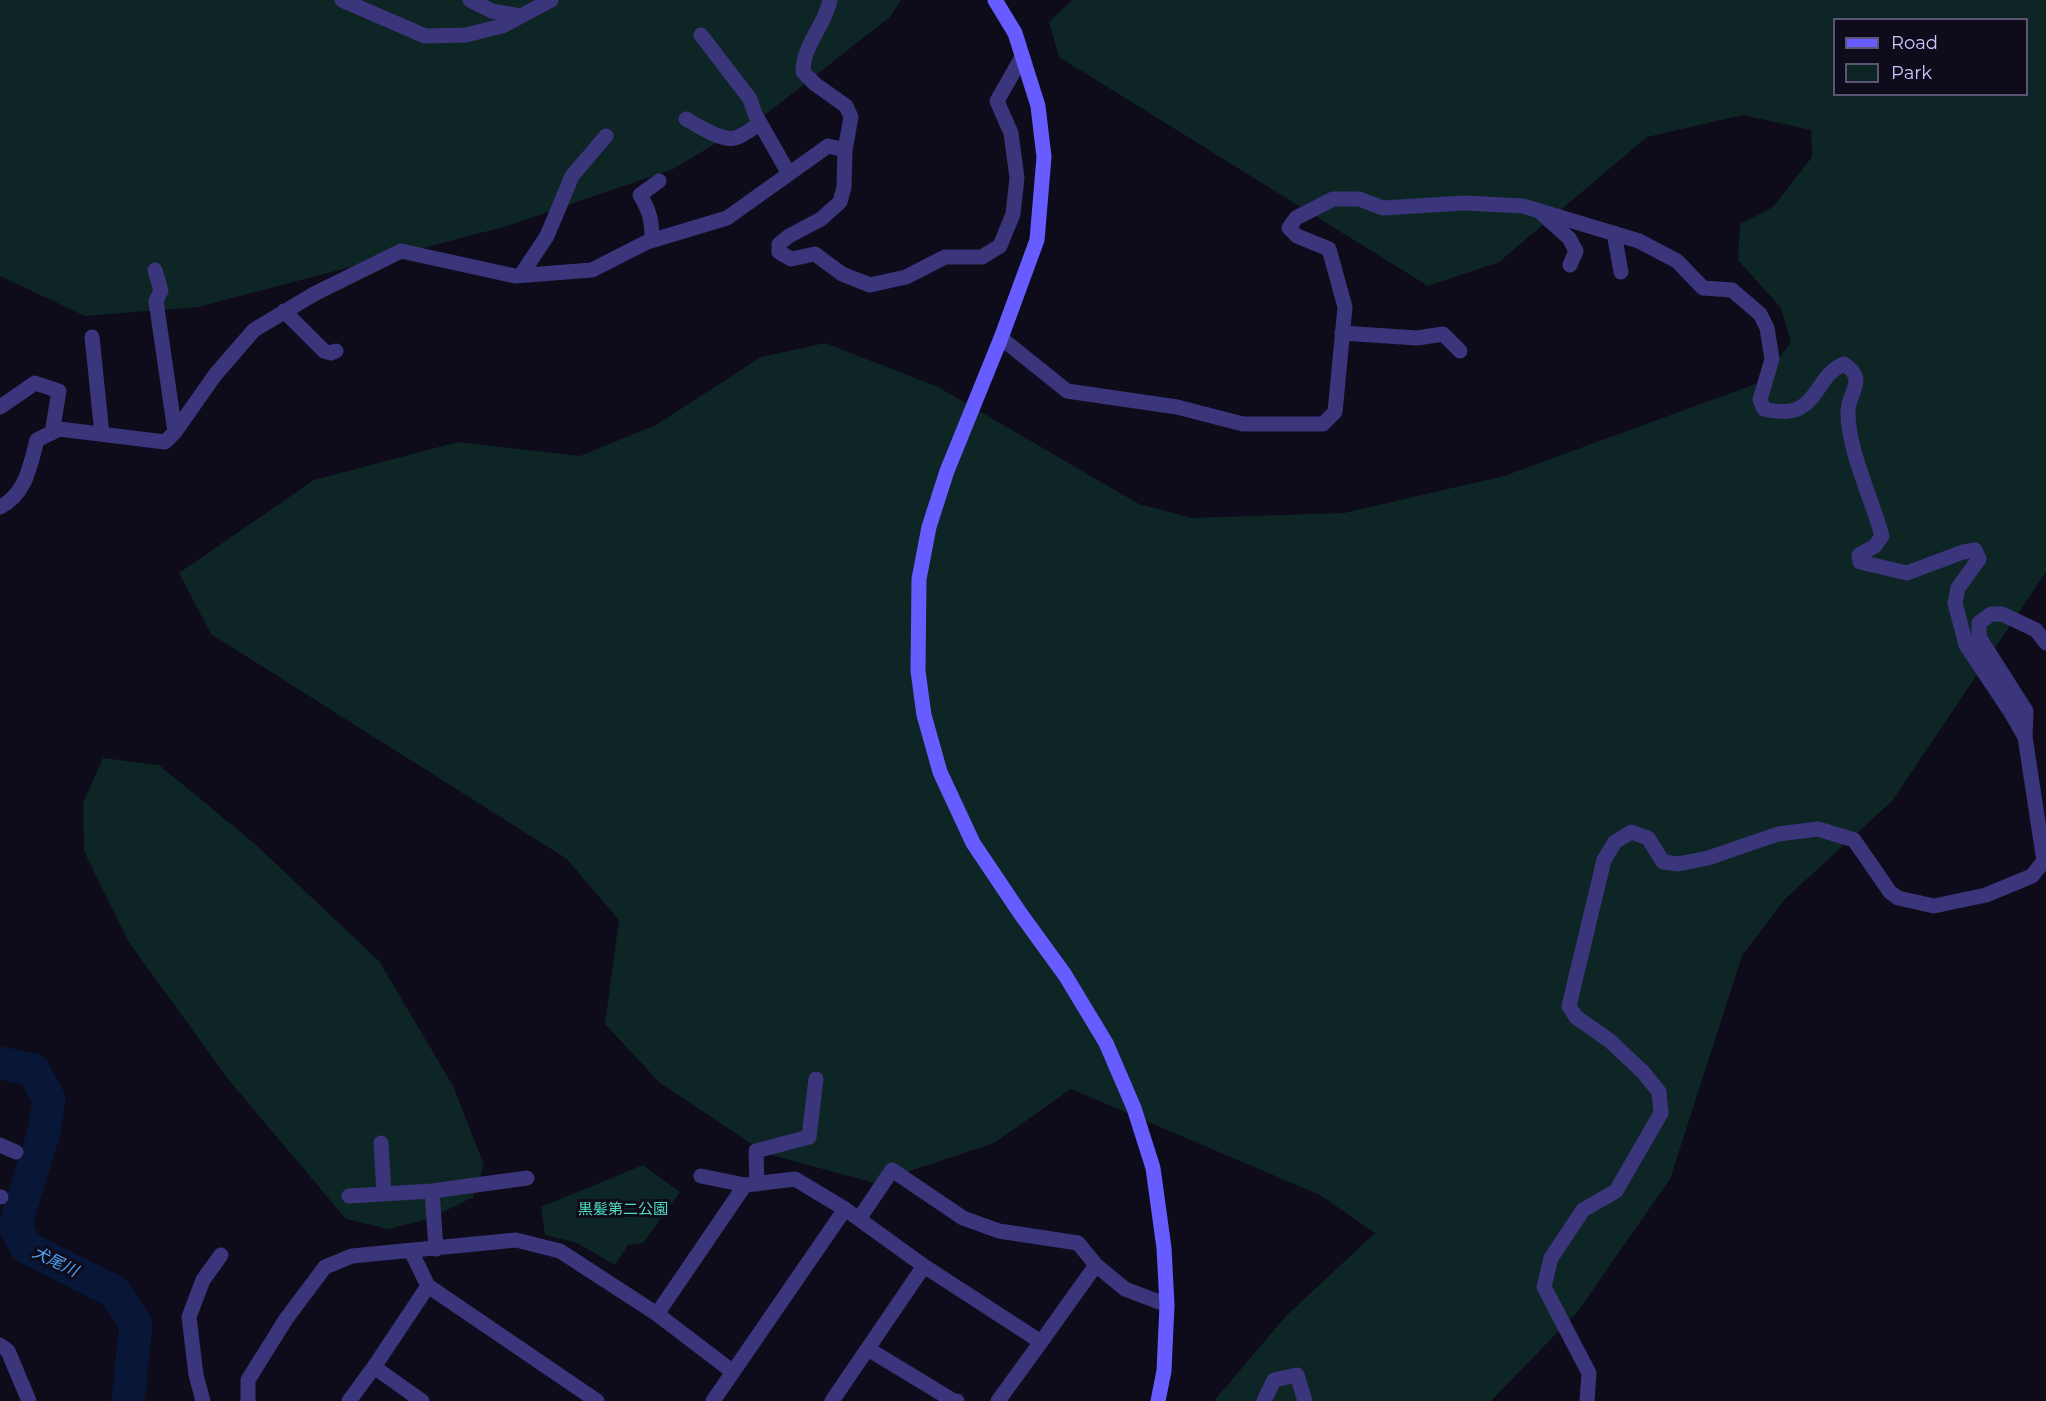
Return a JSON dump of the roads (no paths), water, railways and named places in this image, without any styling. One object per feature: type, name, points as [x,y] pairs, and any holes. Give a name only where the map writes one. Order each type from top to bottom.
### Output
[{"type":"street","points":[[342,0],[425,36],[466,35],[502,26],[551,0]]},
{"type":"street","points":[[470,0],[492,11],[520,16]]},
{"type":"street","points":[[831,0],[828,10],[810,41],[803,59],[803,72],[846,106],[850,117],[844,150],[844,187],[840,202],[821,219],[779,244],[779,252],[791,259],[816,254],[842,274],[870,285],[906,277],[945,257],[982,257],[1000,246],[1013,214],[1017,178],[1011,133],[997,101],[1023,57]]},
{"type":"street","points":[[995,0],[1015,33],[1038,106],[1044,157],[1037,240],[1002,338],[947,471],[929,527],[919,579],[918,671],[924,715],[940,772],[973,843],[1065,975],[1106,1043],[1134,1108],[1154,1168],[1164,1248],[1167,1305],[1164,1371],[1158,1401]]},
{"type":"street","points":[[701,35],[750,99],[760,123],[789,174]]},
{"type":"street","points":[[686,119],[728,139],[738,137],[760,123]]},
{"type":"street","points":[[521,275],[547,236],[572,176],[606,136]]},
{"type":"street","points":[[0,507],[9,503],[24,485],[37,440],[59,429],[165,442],[175,432],[215,375],[254,330],[314,294],[401,251],[521,275],[592,270],[652,240],[727,218],[828,146],[844,150]]},
{"type":"street","points":[[652,240],[649,209],[640,195],[659,181]]},
{"type":"street","points":[[1002,338],[1067,391],[1177,407],[1243,424],[1323,424],[1335,412],[1345,307],[1329,249],[1297,236],[1289,228],[1296,218],[1334,199],[1359,199],[1383,208],[1464,202],[1522,206],[1639,241],[1677,261],[1703,288],[1732,290],[1760,314],[1767,328],[1772,359],[1760,400],[1764,409],[1781,413],[1794,410],[1812,399],[1835,367],[1844,364],[1852,369],[1857,383],[1847,411],[1852,446],[1882,536],[1875,546],[1859,555],[1860,562],[1907,573],[1963,552],[1975,550],[1979,559],[1958,588],[1955,603],[1966,645],[2025,738]]},
{"type":"street","points":[[1538,210],[1569,238],[1576,251],[1570,266]]},
{"type":"street","points":[[1614,233],[1621,272]]},
{"type":"street","points":[[155,270],[161,291],[156,301],[175,432]]},
{"type":"street","points":[[284,311],[324,351],[331,353],[336,351]]},
{"type":"street","points":[[1342,333],[1417,338],[1443,334],[1460,351]]},
{"type":"street","points":[[92,337],[102,434]]},
{"type":"street","points":[[0,407],[35,383],[59,391],[52,433]]},
{"type":"street","points":[[1587,1401],[1589,1373],[1544,1287],[1551,1258],[1583,1210],[1616,1191],[1661,1113],[1659,1092],[1643,1072],[1610,1041],[1576,1017],[1569,1006],[1604,860],[1615,842],[1631,832],[1648,838],[1663,862],[1678,864],[1708,858],[1778,834],[1818,829],[1854,840],[1890,892],[1898,898],[1934,906],[1986,895],[2032,876],[2044,861],[2025,738],[2026,711],[1979,637],[1979,623],[1991,614],[2002,615],[2036,630],[2046,643]]},
{"type":"street","points":[[657,1314],[751,1185],[756,1152],[809,1137],[816,1079]]},
{"type":"street","points":[[381,1143],[384,1194]]},
{"type":"street","points":[[0,1145],[16,1152]]},
{"type":"street","points":[[858,1219],[892,1170],[963,1218],[999,1231],[1078,1243],[1096,1265],[1125,1289],[1167,1305]]},
{"type":"street","points":[[701,1176],[751,1185],[795,1179],[845,1209],[924,1266],[1041,1342]]},
{"type":"street","points":[[349,1196],[432,1191],[527,1178]]},
{"type":"street","points":[[432,1191],[436,1249]]},
{"type":"street","points":[[713,1401],[845,1209]]},
{"type":"street","points":[[248,1401],[248,1380],[286,1319],[325,1267],[352,1256],[516,1240],[560,1251],[657,1314],[733,1372]]},
{"type":"street","points":[[411,1251],[428,1286],[597,1401]]},
{"type":"street","points":[[203,1401],[196,1375],[189,1317],[203,1280],[221,1255]]},
{"type":"street","points":[[998,1401],[1096,1265]]},
{"type":"street","points":[[832,1401],[924,1266]]},
{"type":"street","points":[[350,1401],[428,1286]]},
{"type":"street","points":[[0,1345],[8,1351],[29,1401]]},
{"type":"street","points":[[868,1349],[957,1401]]},
{"type":"street","points":[[374,1367],[422,1401]]},
{"type":"street","points":[[1264,1401],[1274,1380],[1297,1375],[1305,1401]]},
{"type":"waterway","name":"犬尾川","points":[[0,1063],[33,1070],[49,1099],[44,1132],[15,1226],[26,1247],[115,1292],[136,1324],[128,1401]]},
{"type":"park label","name":"黒髪第二公園","points":[[623,1210]]}]
